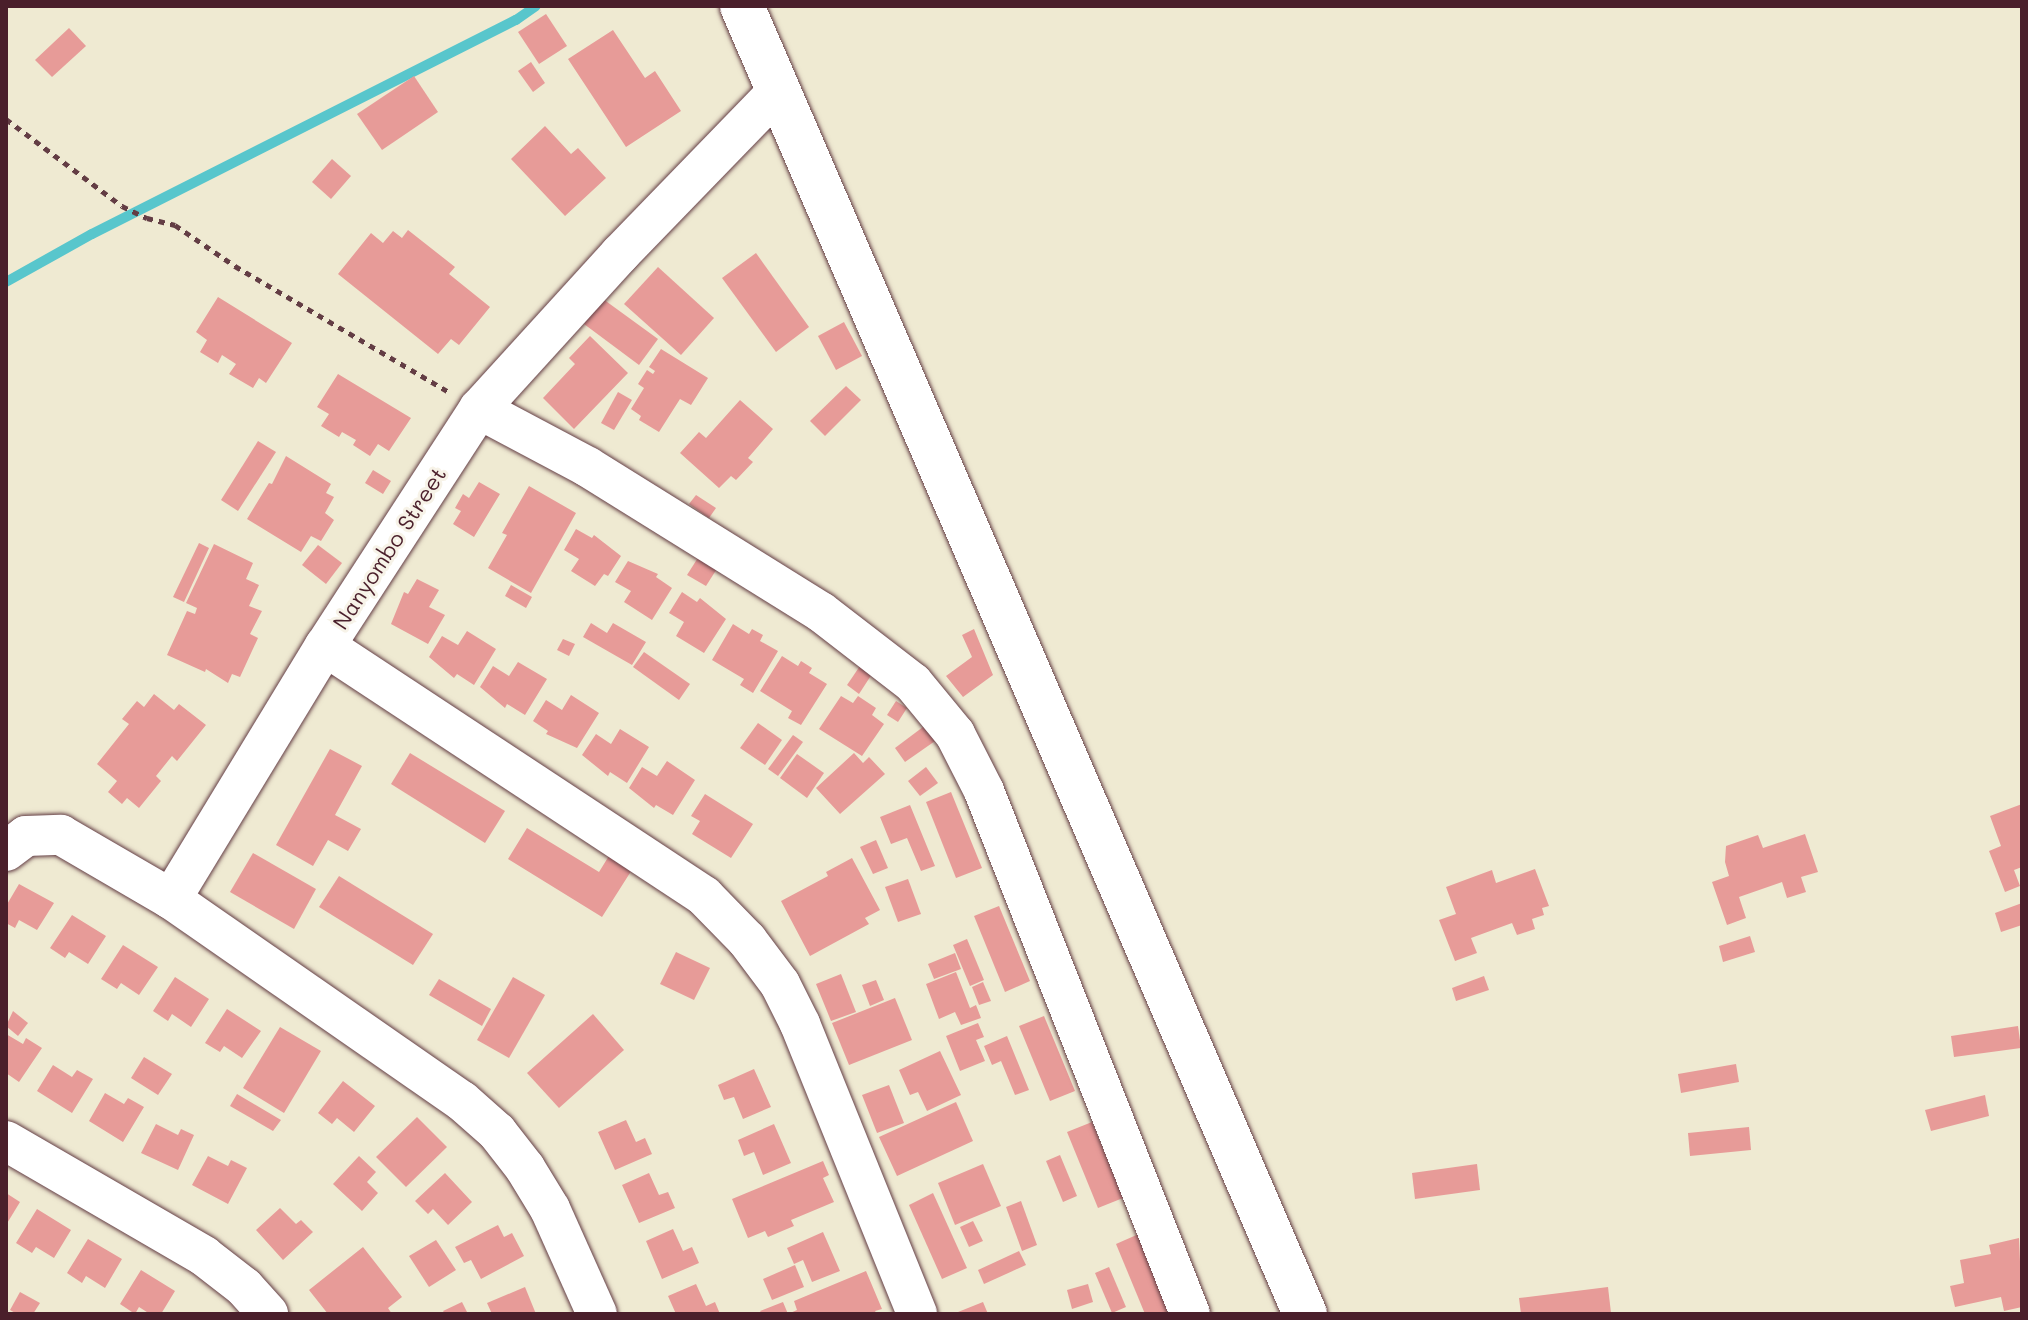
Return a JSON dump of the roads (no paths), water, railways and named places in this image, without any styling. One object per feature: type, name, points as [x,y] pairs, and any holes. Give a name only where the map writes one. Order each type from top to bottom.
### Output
[{"type":"street","points":[[742,6],[1305,1314]]},
{"type":"street","name":"Nanyombo Street","points":[[171,899],[325,646],[479,409],[620,254],[778,91]]},
{"type":"street","points":[[479,409],[588,467],[821,612],[913,683],[955,734],[984,791],[1190,1314]]},
{"type":"street","points":[[325,646],[704,896],[747,940],[780,984],[800,1024],[917,1314]]},
{"type":"street","points":[[6,851],[26,836],[61,835],[171,899],[462,1101],[497,1132],[525,1168],[550,1209],[597,1314]]},
{"type":"street","points":[[6,1141],[204,1256],[244,1287],[268,1314]]},
{"type":"waterway","points":[[6,282],[92,234],[516,20],[536,6]]}]
